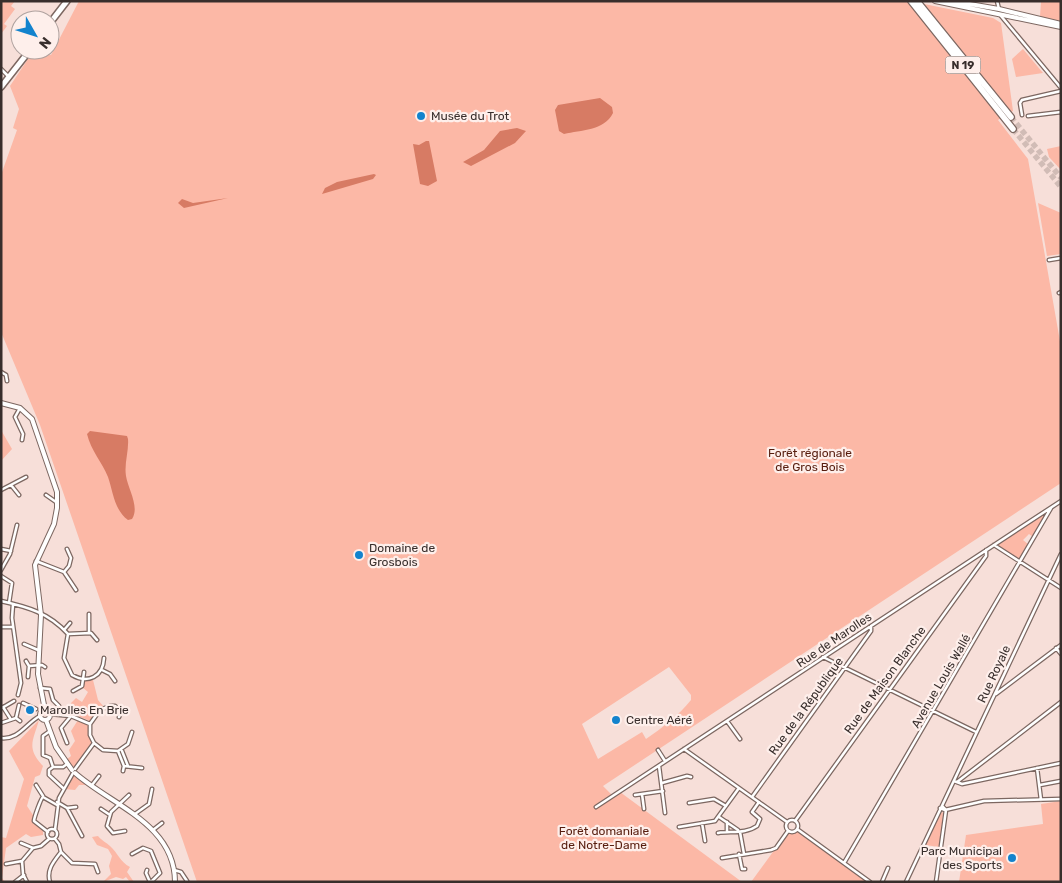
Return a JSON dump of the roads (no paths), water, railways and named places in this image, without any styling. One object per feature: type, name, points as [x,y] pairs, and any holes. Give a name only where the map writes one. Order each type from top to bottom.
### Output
[{"type":"highway","name":"N 19","points":[[911,1],[1013,129]]},
{"type":"highway","name":"N 19","points":[[917,1],[1011,118]]},
{"type":"main road","points":[[1,87],[19,60]]},
{"type":"main road","points":[[1,82],[22,60]]},
{"type":"street","points":[[936,1],[999,11],[1061,26]]},
{"type":"street","points":[[952,1],[1061,26]]},
{"type":"street","points":[[997,1],[999,11],[1006,21],[1061,89],[1022,100],[1020,103],[1022,114]]},
{"type":"street","points":[[1006,21],[1010,15]]},
{"type":"street","points":[[1,69],[8,76]]},
{"type":"street","points":[[1028,116],[1061,112]]},
{"type":"street","points":[[1048,260],[1061,258]]},
{"type":"street","points":[[1,372],[6,375],[7,381]]},
{"type":"street","points":[[1,404],[20,408],[32,419],[50,466],[58,502],[52,530],[36,561],[35,572],[41,613],[38,674],[45,710],[50,714],[59,713],[90,724]]},
{"type":"street","points":[[20,408],[15,417],[24,434],[22,440]]},
{"type":"street","points":[[43,468],[50,466]]},
{"type":"street","points":[[1,490],[26,477]]},
{"type":"street","points":[[11,485],[19,495]]},
{"type":"street","points":[[46,495],[52,502],[58,502]]},
{"type":"street","name":"Rue de Marolles","points":[[596,807],[1061,501]]},
{"type":"street","name":"Avenue Louis Wallé","points":[[844,863],[1051,507]]},
{"type":"street","points":[[1,570],[11,551],[17,525]]},
{"type":"street","points":[[994,545],[1061,588]]},
{"type":"street","points":[[1,548],[11,551]]},
{"type":"street","points":[[64,572],[71,558],[67,549]]},
{"type":"street","name":"Rue de Maison Blanche","points":[[795,821],[986,556],[986,550]]},
{"type":"street","name":"Rue Royale","points":[[906,882],[938,812],[943,808],[944,801],[956,782],[976,732],[1061,554]]},
{"type":"street","points":[[36,561],[64,572],[76,590]]},
{"type":"street","points":[[1,576],[12,583],[8,603]]},
{"type":"street","points":[[1,601],[41,613],[68,634]]},
{"type":"street","points":[[13,604],[13,627],[22,683],[18,695]]},
{"type":"street","points":[[89,614],[89,632],[97,640]]},
{"type":"street","points":[[64,630],[70,622]]},
{"type":"street","name":"Rue de la République","points":[[752,797],[872,629],[871,626]]},
{"type":"street","points":[[1,627],[13,627]]},
{"type":"street","points":[[68,634],[89,632]]},
{"type":"street","points":[[68,634],[64,651],[66,664],[72,674],[83,679],[94,677],[102,670],[104,658]]},
{"type":"street","points":[[24,644],[38,650]]},
{"type":"street","points":[[994,694],[1061,645]]},
{"type":"street","points":[[1056,648],[1061,654]]},
{"type":"street","points":[[823,657],[976,732]]},
{"type":"street","points":[[26,660],[29,666],[28,677]]},
{"type":"street","points":[[29,666],[38,664],[45,667]]},
{"type":"street","points":[[102,670],[110,674],[115,682]]},
{"type":"street","points":[[73,691],[82,686],[84,672]]},
{"type":"street","points":[[38,674],[44,675]]},
{"type":"street","points":[[40,688],[50,689],[53,700],[59,706],[59,713]]},
{"type":"street","points":[[10,718],[3,708],[14,701]]},
{"type":"street","points":[[956,782],[1061,702]]},
{"type":"street","points":[[24,703],[36,709]]},
{"type":"street","points":[[16,718],[18,705]]},
{"type":"street","points":[[119,717],[121,712],[118,708],[110,706],[100,710],[90,724],[90,735],[94,743],[102,750],[120,751],[128,744],[132,732]]},
{"type":"street","points":[[1,738],[14,737],[45,710]]},
{"type":"street","points":[[46,720],[50,714]]},
{"type":"street","points":[[40,716],[46,720],[67,764],[92,785],[135,814],[153,830],[167,850],[174,870],[175,882]]},
{"type":"street","points":[[67,743],[62,728],[71,716]]},
{"type":"street","points":[[1,723],[10,718],[16,718],[20,722]]},
{"type":"street","points":[[727,721],[740,739]]},
{"type":"street","points":[[50,731],[43,736],[42,748],[43,755],[52,761],[53,767]]},
{"type":"street","points":[[55,839],[57,834],[55,830],[57,804],[63,788],[94,743]]},
{"type":"street","points":[[684,749],[787,822],[795,821],[798,824],[797,829]]},
{"type":"street","points":[[658,750],[665,761]]},
{"type":"street","points":[[120,751],[126,766]]},
{"type":"street","points":[[956,782],[962,784],[1060,762]]},
{"type":"street","points":[[63,788],[49,775],[49,770],[53,767],[63,767],[67,764]]},
{"type":"street","points":[[126,766],[142,768]]},
{"type":"street","points":[[122,771],[126,766]]},
{"type":"street","points":[[659,766],[666,813]]},
{"type":"street","points":[[1037,768],[1042,800]]},
{"type":"street","points":[[92,785],[99,776]]},
{"type":"street","points":[[662,783],[687,776],[691,777]]},
{"type":"street","points":[[1040,785],[1061,781]]},
{"type":"street","points":[[36,785],[43,797],[67,808],[76,807]]},
{"type":"street","points":[[679,827],[715,821],[739,788]]},
{"type":"street","points":[[135,814],[149,804],[152,789]]},
{"type":"street","points":[[635,795],[663,791]]},
{"type":"street","points":[[642,794],[644,809]]},
{"type":"street","points":[[125,831],[113,833],[109,831],[107,826],[110,815],[129,795]]},
{"type":"street","points":[[43,797],[39,800],[39,812],[34,821],[48,832],[49,839]]},
{"type":"street","points":[[936,882],[943,808],[984,801],[1061,798]]},
{"type":"street","points":[[689,803],[714,799],[726,806]]},
{"type":"street","points":[[718,833],[752,830],[760,823],[760,819],[752,812],[759,802]]},
{"type":"street","points":[[67,808],[82,836]]},
{"type":"street","points":[[101,809],[110,815]]},
{"type":"street","points":[[719,817],[739,831],[744,854]]},
{"type":"street","points":[[726,822],[727,832]]},
{"type":"street","points":[[722,858],[776,848],[788,830],[787,822]]},
{"type":"street","points":[[153,830],[162,823]]},
{"type":"street","points":[[702,823],[705,841]]},
{"type":"street","points":[[797,829],[870,882]]},
{"type":"street","points":[[788,830],[794,832],[797,829]]},
{"type":"street","points":[[48,832],[55,830]]},
{"type":"street","points":[[6,864],[22,861],[33,848],[41,846],[49,839],[55,839]]},
{"type":"street","points":[[55,839],[59,844],[61,852],[72,863],[95,864],[98,872]]},
{"type":"street","points":[[21,843],[33,848]]},
{"type":"street","points":[[167,850],[173,847]]},
{"type":"street","points":[[132,854],[142,848],[151,851],[160,873],[150,882],[146,873],[147,870]]},
{"type":"street","points":[[50,882],[48,875],[50,869],[61,852]]},
{"type":"street","points":[[739,854],[742,869],[746,869]]},
{"type":"street","points":[[22,861],[27,882]]},
{"type":"street","points":[[882,882],[888,868]]},
{"type":"street","points":[[174,870],[181,872],[187,881]]},
{"type":"street","points":[[15,882],[24,875]]},
{"type":"tunnel","points":[[1011,117],[1061,178]]},
{"type":"tunnel","points":[[1013,129],[1061,187]]},
{"type":"place","name":"Musée du Trot","points":[[421,116]]},
{"type":"place","name":"Domaine de Grosbois","points":[[359,555]]},
{"type":"place","name":"Marolles En Brie","points":[[30,710]]},
{"type":"place","name":"Centre Aéré","points":[[616,720]]},
{"type":"place","name":"Parc Municipal des Sports","points":[[1012,858]]},
{"type":"park label","name":"Forêt régionale de Gros Bois","points":[[810,460]]},
{"type":"park label","name":"Forêt domaniale de Notre-Dame","points":[[604,838]]}]
